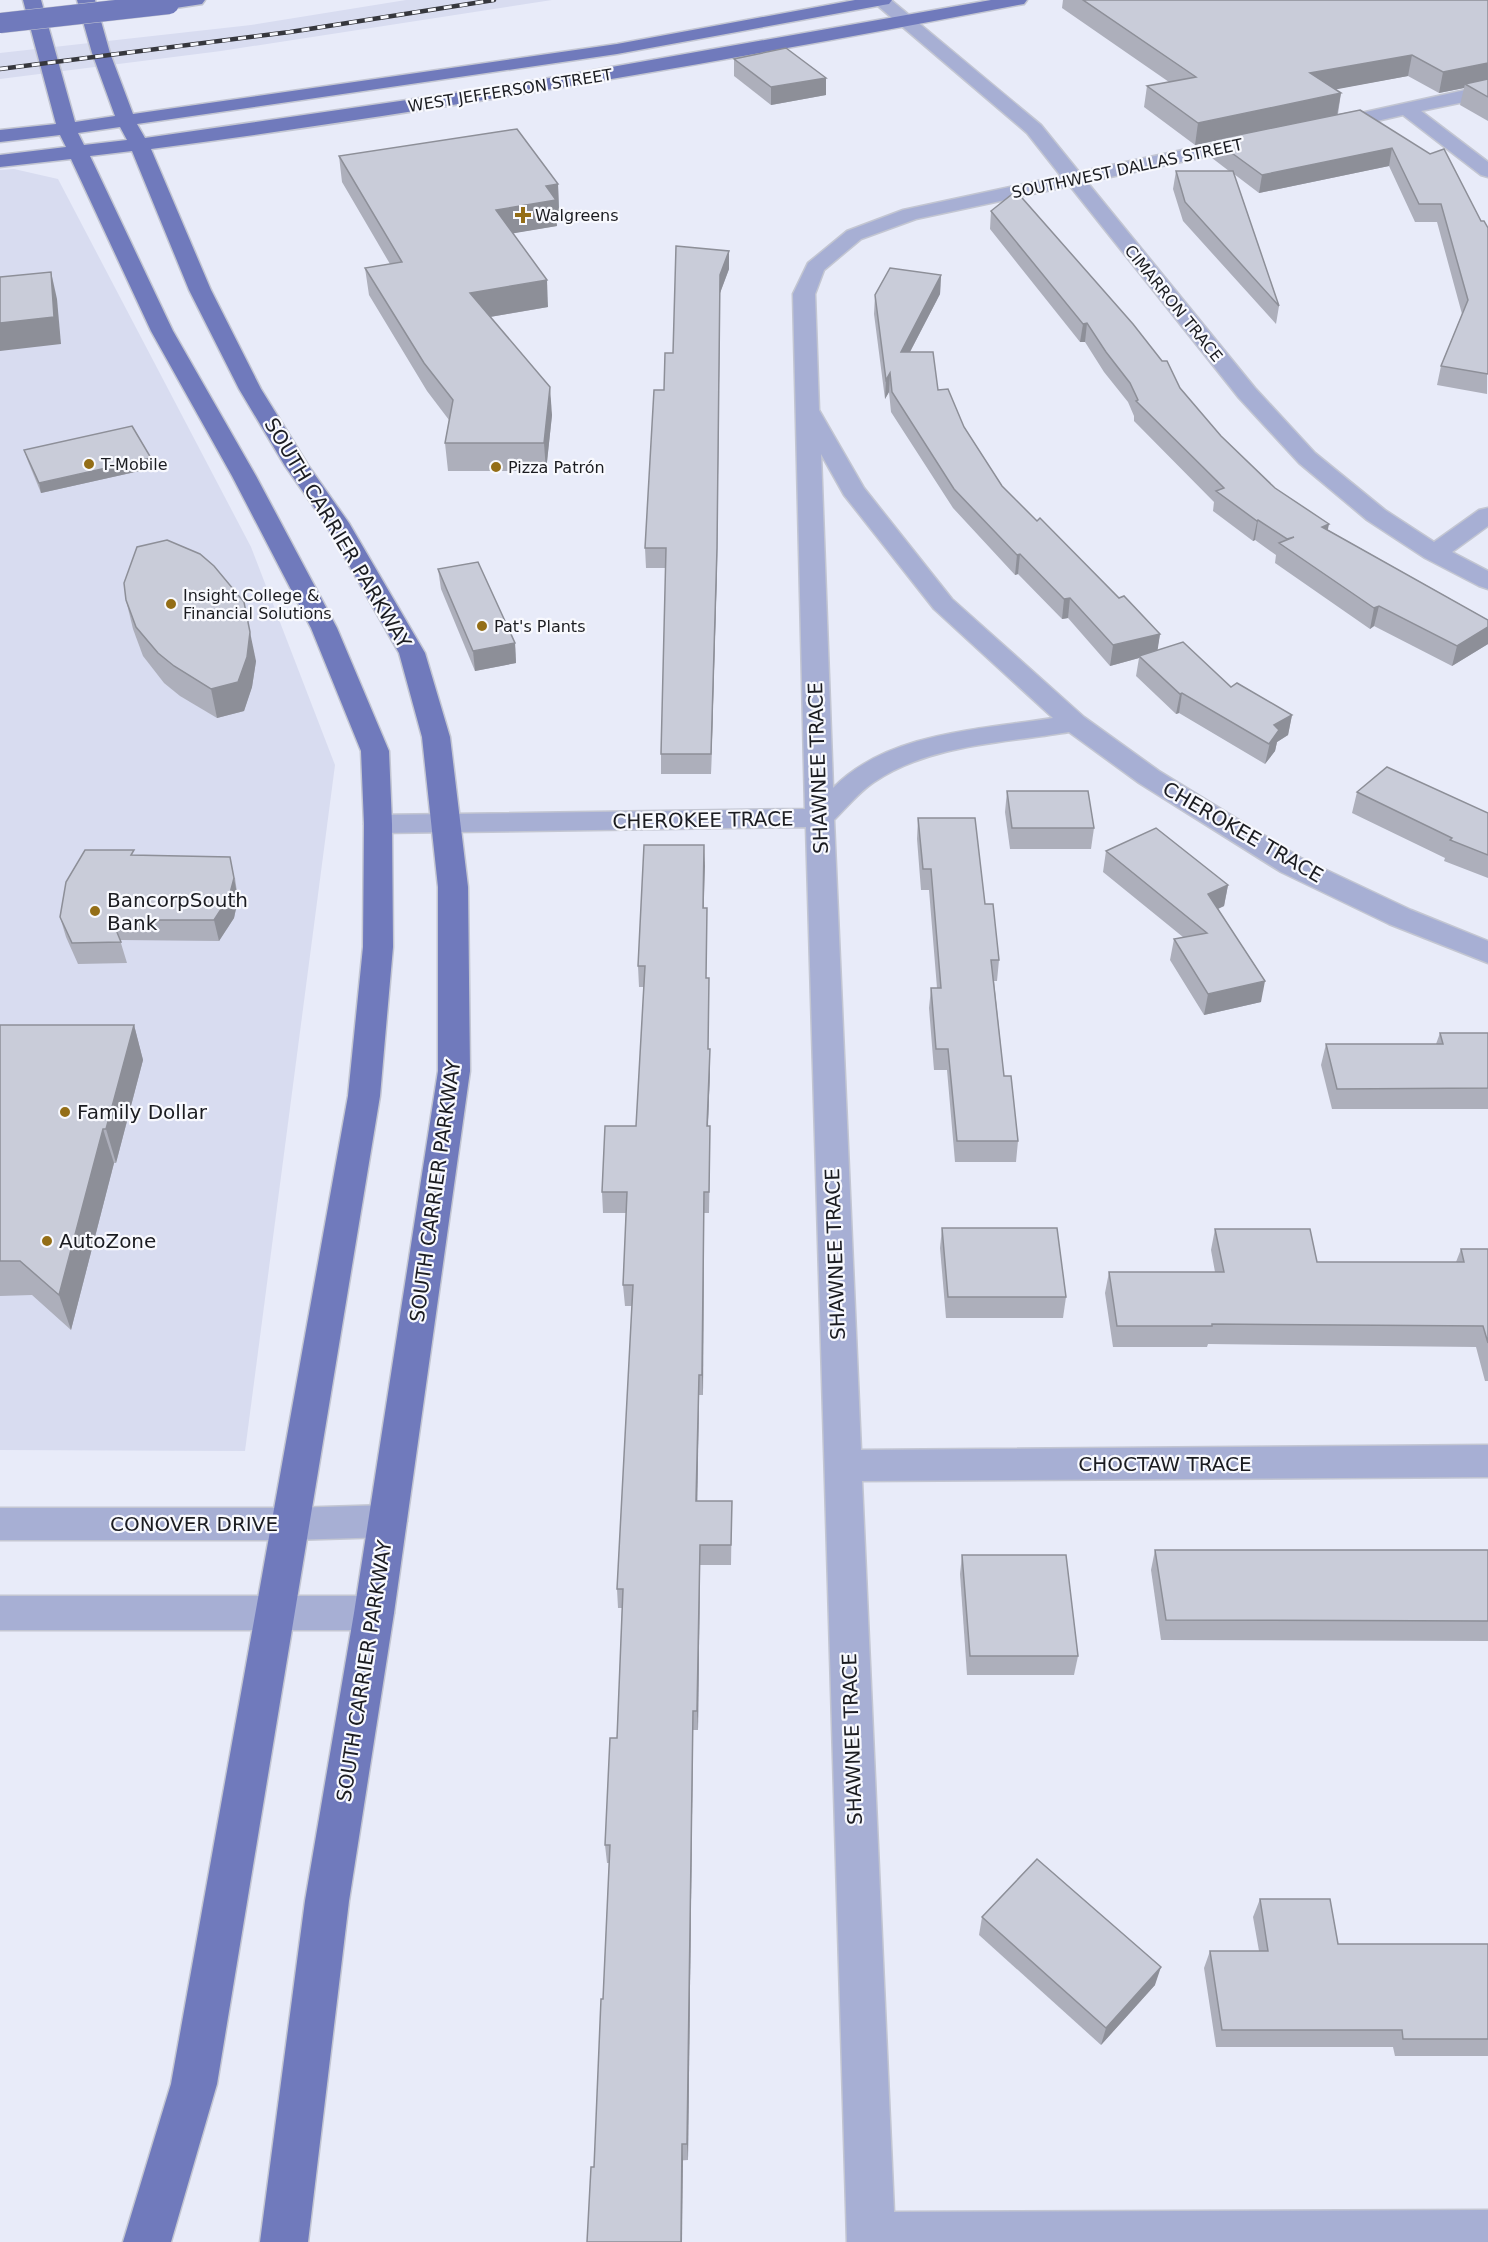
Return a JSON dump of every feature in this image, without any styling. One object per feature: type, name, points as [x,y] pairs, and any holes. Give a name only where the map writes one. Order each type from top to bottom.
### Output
[{"type":"main road","points":[[32,0],[67,129],[162,332],[244,476],[324,628],[375,750],[378,824],[378,947],[364,1096],[194,2084],[147,2242]]},
{"type":"main road","name":"SOUTH CARRIER PARKWAY","points":[[86,0],[126,121],[139,144],[200,290],[250,389],[297,466],[337,523],[412,653],[436,737],[453,887],[454,1071],[374,1613],[327,1901],[284,2242]]},
{"type":"main road","points":[[0,23],[196,0]]},
{"type":"main road","name":"WEST JEFFERSON STREET","points":[[0,136],[126,121],[617,49],[881,0]]},
{"type":"main road","name":"WEST JEFFERSON STREET","points":[[0,161],[255,130],[476,96],[906,22],[1018,0]]},
{"type":"street","name":"CIMARRON TRACE","points":[[881,0],[1034,129],[1247,393],[1307,458],[1376,515],[1434,553],[1488,581]]},
{"type":"street","points":[[1314,129],[1488,91]]},
{"type":"street","points":[[1406,110],[1488,171]]},
{"type":"street","name":"SOUTHWEST DALLAS STREET","points":[[815,267],[854,235],[910,214],[1280,136]]},
{"type":"street","name":"SHAWNEE TRACE","points":[[815,267],[804,294],[807,410],[842,1466],[871,2239]]},
{"type":"street","name":"CHEROKEE TRACE","points":[[807,410],[853,490],[943,604],[1074,723],[1149,777],[1291,865],[1400,917],[1488,953]]},
{"type":"street","points":[[1434,553],[1488,515]]},
{"type":"street","name":"CHEROKEE TRACE","points":[[378,824],[820,819],[865,775],[916,751],[982,737],[1074,723]]},
{"type":"street","name":"CHOCTAW TRACE","points":[[842,1466],[1488,1461]]},
{"type":"street","name":"CONOVER DRIVE","points":[[0,1524],[291,1524],[387,1521]]},
{"type":"street","points":[[0,1613],[374,1613]]},
{"type":"street","points":[[871,2239],[1488,2234]]},
{"type":"shaded area","points":[[406,0],[552,0],[221,51],[0,79],[0,53],[251,25]]},
{"type":"shaded area","points":[[14,169],[58,179],[251,547],[335,765],[245,1451],[0,1450],[0,170]]},
{"type":"building","points":[[1083,0],[1488,0],[1488,63],[1443,72],[1412,55],[1310,73],[1341,93],[1198,123],[1147,86],[1196,77]]},
{"type":"building","points":[[786,48],[826,78],[771,87],[734,59]]},
{"type":"building","points":[[1488,79],[1488,97],[1465,84]]},
{"type":"building","points":[[1360,110],[1430,154],[1444,149],[1481,221],[1484,221],[1488,228],[1488,374],[1441,366],[1468,300],[1441,204],[1419,204],[1392,148],[1262,175],[1214,140]]},
{"type":"building","points":[[517,129],[558,184],[546,186],[556,200],[496,210],[547,280],[470,293],[550,387],[544,443],[445,443],[453,400],[424,363],[365,268],[402,262],[339,156]]},
{"type":"building","points":[[1176,171],[1233,171],[1279,306],[1185,202]]},
{"type":"building","points":[[1016,191],[1133,324],[1162,361],[1167,361],[1180,388],[1221,436],[1275,488],[1329,524],[1322,527],[1488,620],[1488,627],[1457,646],[1379,606],[1374,608],[1279,543],[1294,537],[1287,539],[1257,521],[1216,491],[1224,488],[1136,401],[1138,400],[1130,383],[1087,323],[1083,324],[991,211]]},
{"type":"building","points":[[676,246],[729,251],[720,275],[717,548],[711,754],[661,754],[666,548],[645,548],[654,390],[664,390],[665,353],[673,353]]},
{"type":"building","points":[[890,268],[941,275],[901,352],[933,352],[938,390],[948,389],[964,427],[1002,486],[1037,521],[1040,518],[1119,598],[1124,596],[1160,634],[1113,645],[1070,598],[1064,599],[1020,554],[1017,555],[954,489],[892,392],[890,373],[886,380],[875,295]]},
{"type":"building","points":[[51,272],[54,317],[0,323],[0,277]]},
{"type":"building","name":"T-Mobile","points":[[132,426],[151,458],[39,483],[24,450]]},
{"type":"building","points":[[167,540],[200,554],[214,566],[244,602],[250,632],[247,657],[238,682],[211,689],[158,653],[136,627],[126,600],[124,583],[137,547]]},
{"type":"building","points":[[478,562],[515,643],[473,651],[438,569]]},
{"type":"building","points":[[1183,642],[1231,687],[1237,683],[1292,715],[1274,725],[1279,730],[1269,744],[1182,693],[1180,694],[1139,656]]},
{"type":"building","points":[[1387,767],[1488,813],[1488,855],[1450,840],[1452,838],[1357,792]]},
{"type":"building","points":[[1007,791],[1088,791],[1094,828],[1012,828]]},
{"type":"building","points":[[918,818],[975,818],[985,904],[993,904],[999,960],[991,960],[1004,1076],[1011,1076],[1018,1141],[957,1141],[948,1049],[936,1049],[931,988],[941,988],[931,869],[923,869]]},
{"type":"building","points":[[1156,828],[1228,885],[1208,894],[1265,981],[1208,994],[1174,939],[1207,933],[1106,851]]},
{"type":"building","points":[[644,845],[704,845],[703,908],[707,908],[706,978],[709,978],[708,1049],[710,1049],[707,1126],[710,1126],[709,1192],[704,1192],[702,1375],[699,1375],[696,1501],[732,1501],[731,1545],[700,1545],[697,1711],[693,1711],[687,2144],[682,2144],[681,2242],[587,2242],[591,2167],[594,2167],[601,1999],[603,1999],[610,1845],[605,1845],[610,1738],[617,1738],[623,1589],[617,1589],[633,1285],[623,1285],[627,1192],[602,1192],[605,1126],[636,1126],[645,966],[638,966]]},
{"type":"building","points":[[85,850],[134,850],[131,855],[230,857],[234,878],[229,897],[214,920],[112,920],[121,942],[72,943],[60,917],[66,882]]},
{"type":"building","points":[[0,1025],[134,1025],[106,1129],[103,1129],[59,1295],[20,1261],[0,1261]]},
{"type":"building","points":[[1440,1033],[1488,1033],[1488,1088],[1337,1089],[1326,1044],[1443,1044]]},
{"type":"building","points":[[942,1228],[1057,1228],[1066,1297],[948,1297]]},
{"type":"building","points":[[1215,1229],[1310,1229],[1317,1262],[1464,1262],[1461,1249],[1488,1249],[1488,1343],[1483,1326],[1212,1324],[1212,1326],[1117,1326],[1109,1272],[1224,1272]]},
{"type":"building","points":[[1155,1550],[1488,1550],[1488,1621],[1166,1620]]},
{"type":"building","points":[[962,1555],[1066,1555],[1078,1656],[970,1656]]},
{"type":"building","points":[[1037,1859],[1161,1967],[1106,2028],[982,1917]]},
{"type":"building","points":[[1260,1899],[1330,1899],[1338,1944],[1488,1944],[1488,2039],[1403,2039],[1402,2030],[1222,2030],[1210,1951],[1268,1951]]},
{"type":"railway","points":[[0,69],[290,32],[494,0]]},
{"type":"place","name":"Walgreens","points":[[523,215]]},
{"type":"place","name":"T-Mobile","points":[[89,464]]},
{"type":"place","name":"Pizza Patrón","points":[[496,467]]},
{"type":"place","name":"Insight College & Financial Solutions","points":[[171,604]]},
{"type":"place","name":"Pat's Plants","points":[[482,626]]},
{"type":"place","name":"BancorpSouth Bank","points":[[95,911]]},
{"type":"place","name":"Family Dollar","points":[[65,1112]]},
{"type":"place","name":"AutoZone","points":[[47,1241]]}]
